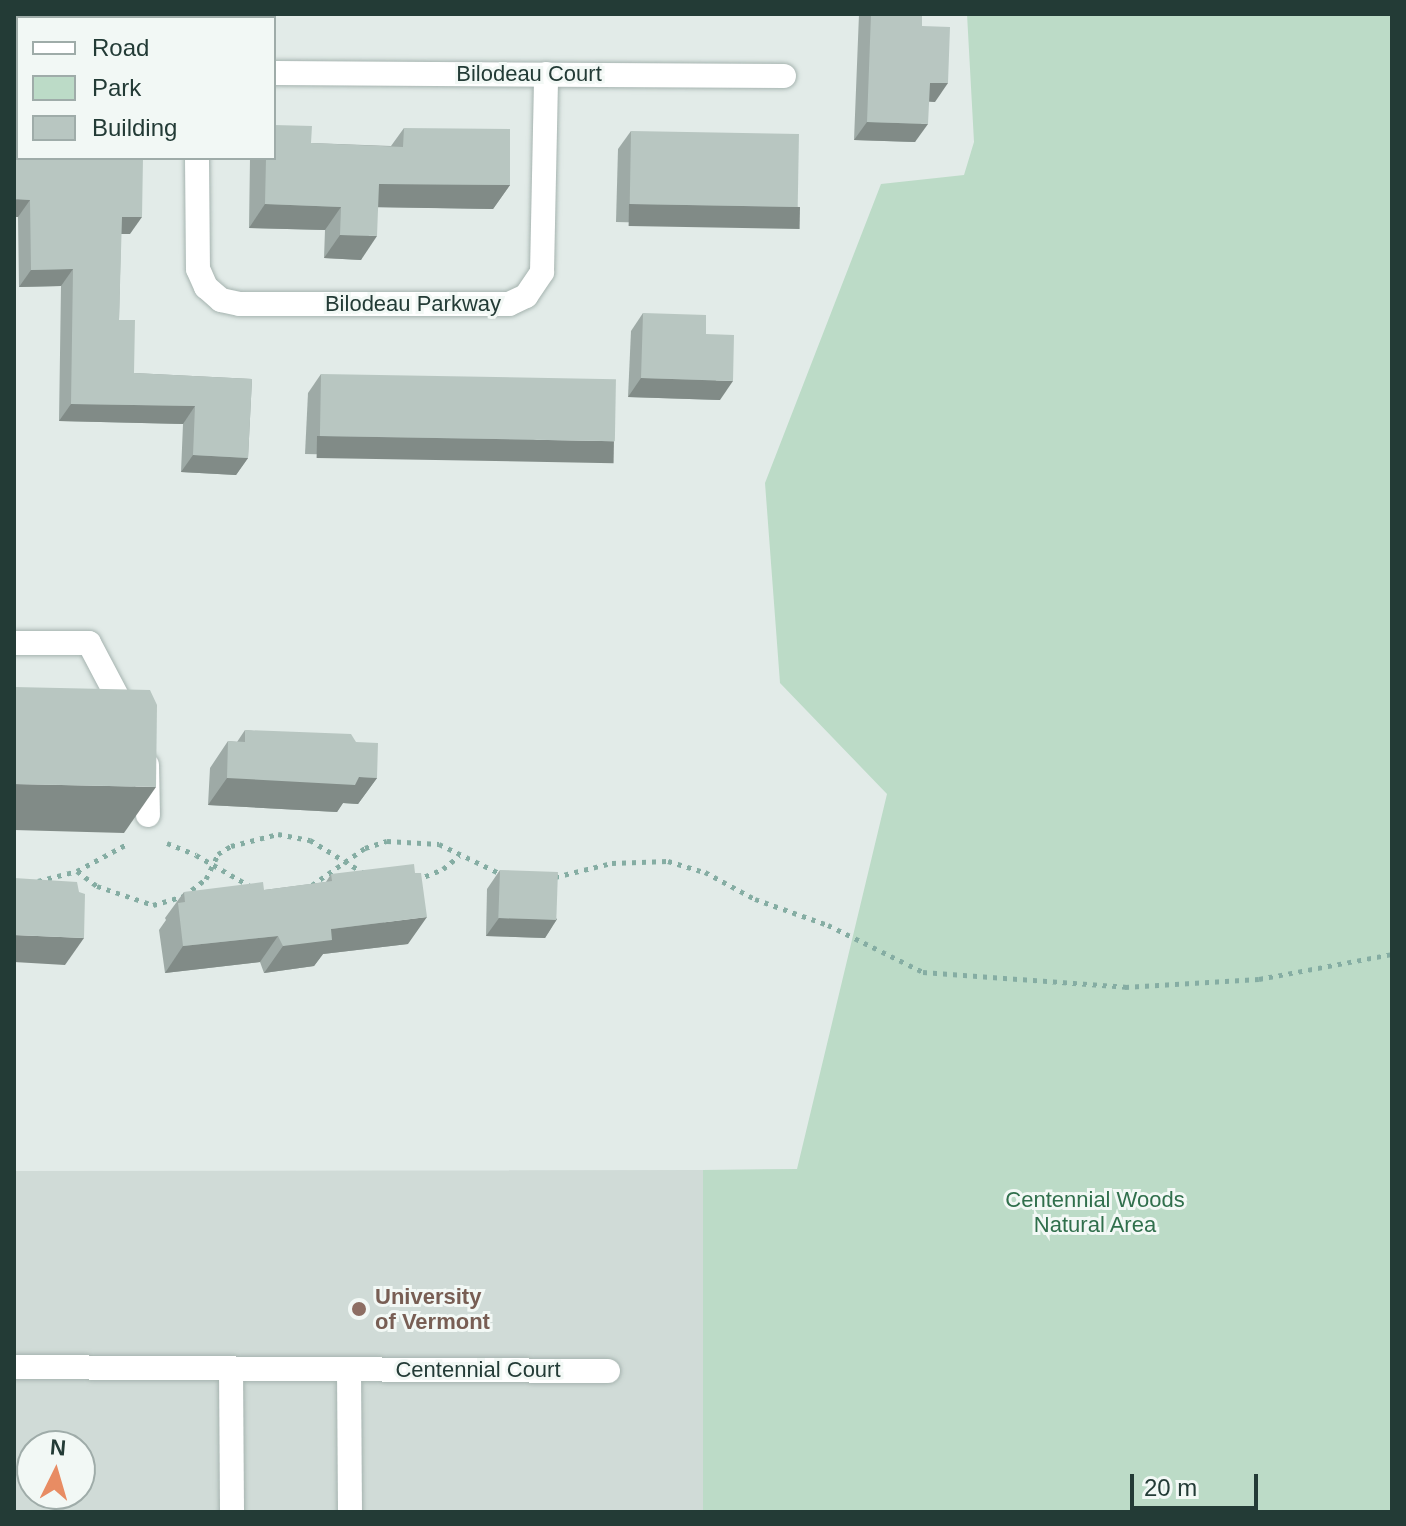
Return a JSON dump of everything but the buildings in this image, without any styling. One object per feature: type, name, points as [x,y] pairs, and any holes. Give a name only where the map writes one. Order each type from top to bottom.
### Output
[{"type":"street","name":"Bilodeau Court","points":[[276,73],[784,76]]},
{"type":"street","name":"Bilodeau Parkway","points":[[197,160],[198,269],[206,287],[221,300],[240,304],[509,304],[526,296],[542,272],[546,74]]},
{"type":"street","points":[[14,643],[89,643],[147,760],[148,815]]},
{"type":"street","name":"Centennial Court","points":[[14,1367],[608,1371]]},
{"type":"street","points":[[231,1368],[232,1512]]},
{"type":"street","points":[[349,1369],[350,1512]]},
{"type":"path","points":[[77,871],[97,886],[153,905],[184,896],[206,879],[211,864],[231,846],[278,834],[310,840],[374,877]]},
{"type":"path","points":[[307,888],[344,860],[365,848],[387,841],[439,844],[495,874],[509,875]]},
{"type":"path","points":[[158,842],[171,843],[254,887]]},
{"type":"path","points":[[27,884],[77,871],[120,845],[132,843]]},
{"type":"path","points":[[402,882],[414,881],[443,869],[460,856]]},
{"type":"path","points":[[550,879],[612,863],[668,861],[705,872],[755,899],[828,925],[923,972],[1125,987],[1259,979],[1392,954]]},
{"type":"shaded area","name":"University of Vermont","points":[[703,1170],[703,1512],[14,1512],[14,1171]]},
{"type":"green space","name":"Centennial Woods Natural Area","points":[[967,14],[1392,14],[1392,1512],[703,1512],[703,1170],[797,1169],[887,794],[780,683],[765,483],[881,184],[964,175],[974,142]]},
{"type":"place","name":"University of Vermont","points":[[359,1309]]}]
